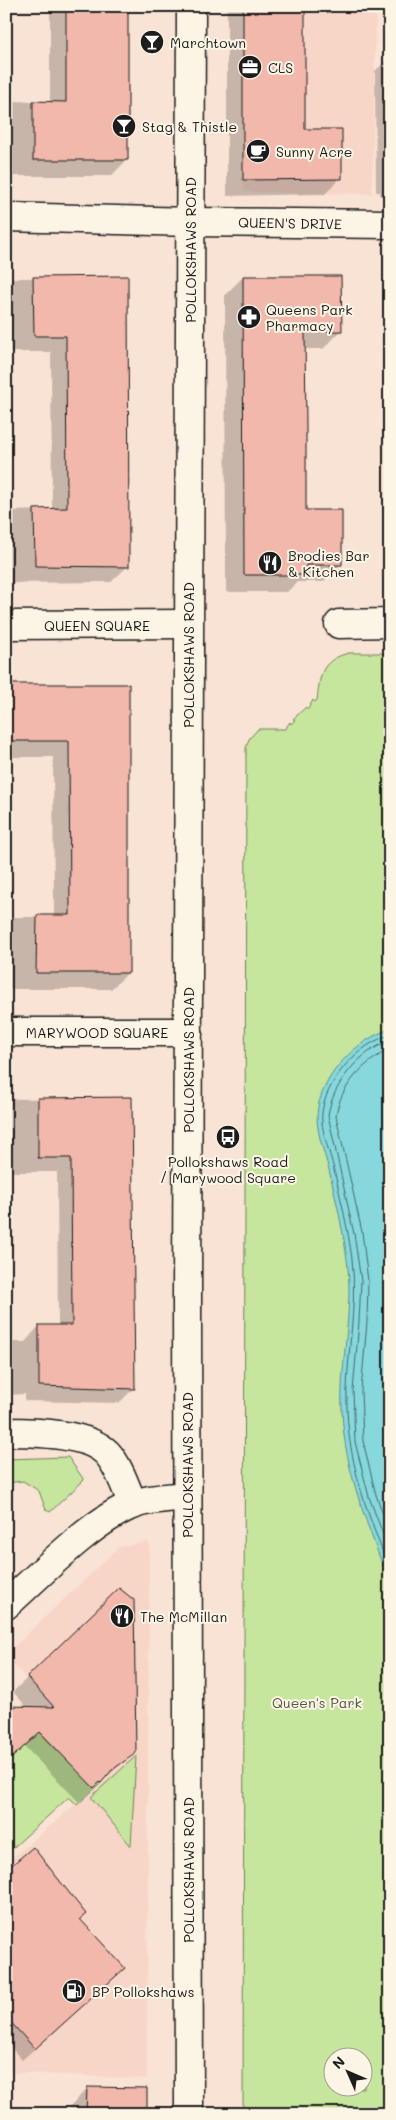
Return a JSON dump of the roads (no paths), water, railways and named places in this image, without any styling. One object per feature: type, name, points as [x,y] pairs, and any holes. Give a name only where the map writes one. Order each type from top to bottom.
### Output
[{"type":"main road","name":"POLLOKSHAWS ROAD","points":[[189,2114],[187,1496],[191,6]]},
{"type":"main road","name":"QUEEN'S DRIVE","points":[[6,217],[191,222],[390,224]]},
{"type":"main road","points":[[339,624],[390,623]]},
{"type":"main road","name":"QUEEN SQUARE","points":[[6,625],[188,624]]},
{"type":"main road","name":"MARYWOOD SQUARE","points":[[6,1032],[188,1032]]},
{"type":"main road","points":[[6,1432],[79,1438],[95,1443],[108,1454],[121,1477],[133,1505]]},
{"type":"main road","points":[[6,1605],[74,1544],[104,1522],[133,1505],[152,1499],[187,1496]]},
{"type":"water","points":[[390,1029],[390,1585],[359,1499],[347,1455],[342,1391],[349,1278],[341,1225],[320,1139],[317,1115],[322,1094],[335,1070],[344,1059],[366,1041]]},
{"type":"place","name":"Marchtown","points":[[152,42]]},
{"type":"place","name":"CLS","points":[[250,67]]},
{"type":"place","name":"Stag & Thistle","points":[[124,126]]},
{"type":"place","name":"Sunny Acre","points":[[258,151]]},
{"type":"place","name":"Queens Park Pharmacy","points":[[249,317]]},
{"type":"place","name":"Brodies Bar & Kitchen","points":[[270,563]]},
{"type":"place","name":"Pollokshaws Road / Marywood Square","points":[[228,1137]]},
{"type":"place","name":"The McMillan","points":[[122,1616]]},
{"type":"place","name":"BP Pollokshaws","points":[[74,1991]]},
{"type":"park label","name":"Queen's Park","points":[[317,1702]]}]
